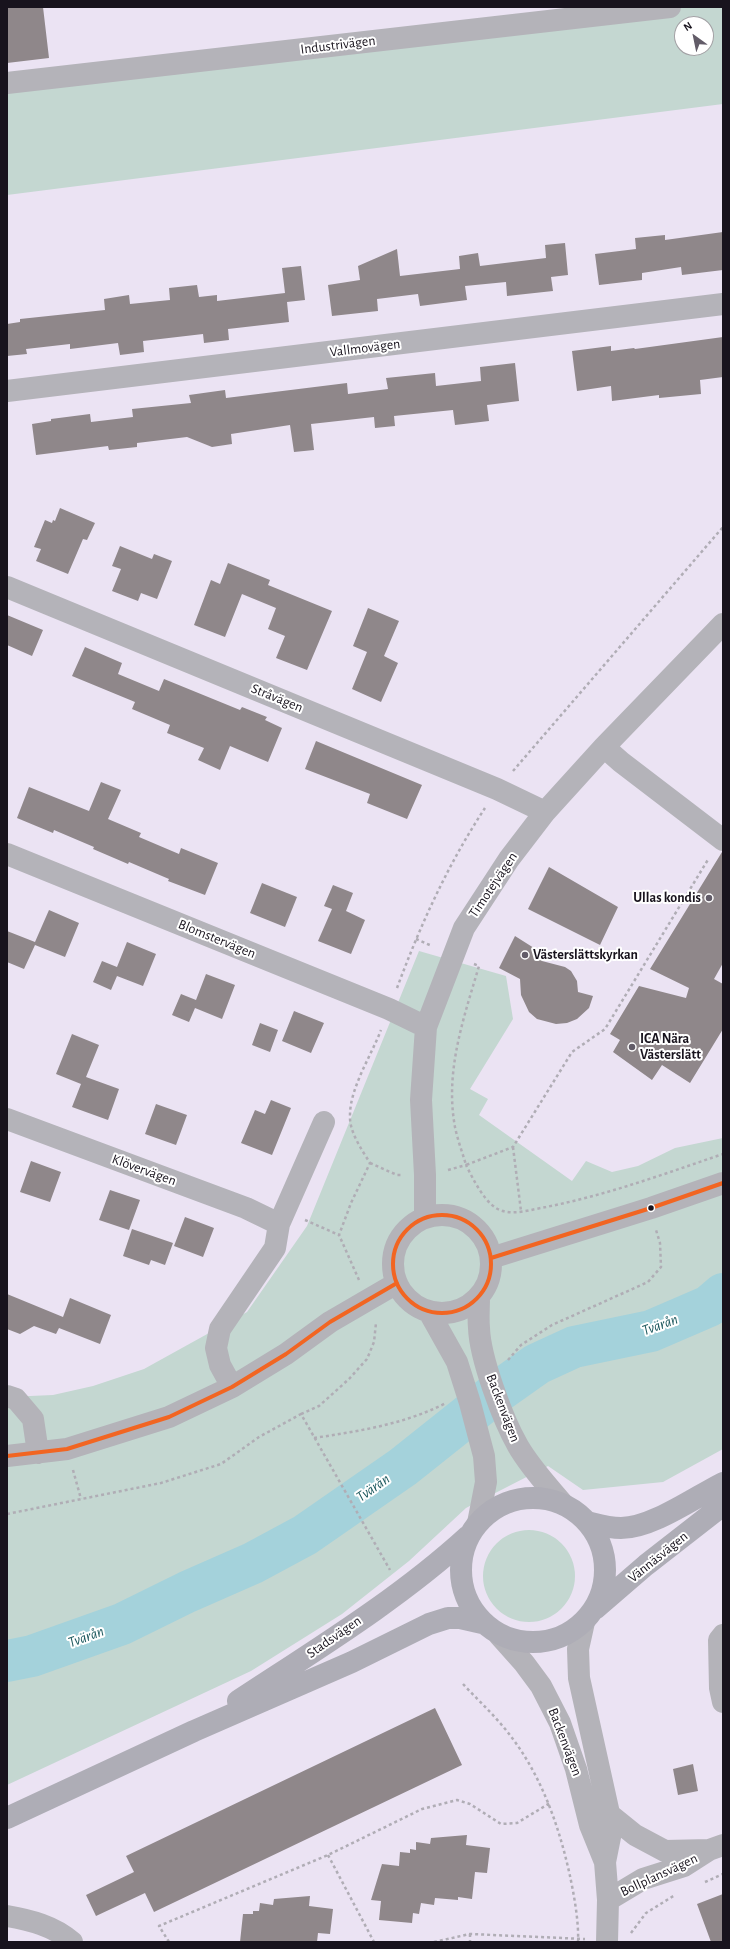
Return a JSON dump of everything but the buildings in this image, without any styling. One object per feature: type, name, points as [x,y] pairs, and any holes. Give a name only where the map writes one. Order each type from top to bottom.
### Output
[{"type":"main road","name":"Vännäsvägen","points":[[474,1529],[496,1508],[518,1499],[541,1498],[609,1527],[622,1528],[641,1525],[723,1483]]},
{"type":"main road","name":"Vännäsvägen","points":[[491,1629],[516,1641],[534,1643],[558,1638],[569,1633],[646,1565],[723,1506]]},
{"type":"main road","points":[[576,1513],[598,1538],[605,1562],[606,1574],[602,1592],[589,1616]]},
{"type":"main road","points":[[474,1529],[461,1557],[461,1581],[468,1604],[491,1629]]},
{"type":"main road","name":"Stadsvägen","points":[[194,1731],[397,1594],[437,1565],[474,1529]]},
{"type":"main road","name":"Stadsvägen","points":[[7,1818],[194,1731],[352,1662],[429,1624],[448,1618],[460,1618],[491,1629]]},
{"type":"street","name":"Industrivägen","points":[[7,83],[670,7]]},
{"type":"street","name":"Vallmovägen","points":[[7,391],[723,304]]},
{"type":"street","name":"Stråvägen","points":[[7,587],[498,789],[545,812]]},
{"type":"street","name":"Timotejvägen","points":[[425,1218],[426,1175],[421,1100],[426,1028],[464,928],[509,860],[545,812],[604,747],[723,624]]},
{"type":"street","points":[[604,747],[621,762],[722,839]]},
{"type":"street","name":"Blomstervägen","points":[[7,854],[389,1009],[426,1028]]},
{"type":"street","name":"Klövervägen","points":[[7,1119],[246,1208],[282,1218]]},
{"type":"street","points":[[232,1387],[220,1365],[216,1348],[220,1329],[275,1248],[282,1218],[324,1122]]},
{"type":"street","points":[[491,1258],[651,1208],[723,1183]]},
{"type":"street","points":[[448,1215],[470,1222],[486,1239],[491,1258],[489,1280],[479,1298],[463,1309],[448,1313],[429,1312],[418,1306],[406,1296],[397,1283],[394,1268],[395,1252],[401,1238],[411,1226],[425,1218],[448,1215]]},
{"type":"street","points":[[7,1456],[67,1449],[169,1417],[232,1387],[286,1354],[330,1322],[397,1283]]},
{"type":"street","name":"Backenvägen","points":[[479,1298],[478,1329],[483,1353],[500,1405],[517,1445],[529,1463],[576,1513]]},
{"type":"street","name":"Backenvägen","points":[[429,1312],[457,1362],[484,1456],[486,1482],[474,1529]]},
{"type":"street","points":[[7,1396],[16,1399],[33,1419],[38,1453]]},
{"type":"street","name":"Backenvägen","points":[[589,1616],[578,1649],[579,1678],[612,1827],[605,1862],[608,1900],[607,1940]]},
{"type":"street","name":"Backenvägen","points":[[491,1629],[524,1663],[541,1686],[560,1722],[576,1769],[590,1825],[605,1862]]},
{"type":"street","points":[[723,1635],[719,1640],[719,1648],[720,1688],[723,1702]]},
{"type":"street","name":"Bollplansvägen","points":[[609,1814],[635,1835],[665,1851],[716,1847]]},
{"type":"street","name":"Bollplansvägen","points":[[608,1900],[643,1880],[684,1866],[716,1847]]},
{"type":"street","points":[[7,1916],[30,1920],[64,1935],[72,1942]]},
{"type":"path","points":[[370,1163],[397,1175],[426,1175],[466,1165],[513,1147],[572,1052],[606,1030],[722,839]]},
{"type":"path","points":[[416,939],[437,948]]},
{"type":"path","points":[[472,963],[479,966],[457,1040],[451,1085],[454,1122],[466,1165],[487,1200],[503,1212],[521,1211],[582,1200],[723,1154]]},
{"type":"path","points":[[513,1147],[521,1211]]},
{"type":"path","points":[[282,1218],[339,1235]]},
{"type":"path","points":[[7,1514],[161,1483],[221,1464],[259,1437],[301,1414],[391,1571]]},
{"type":"path","points":[[67,1449],[81,1499]]},
{"type":"path","points":[[463,1684],[501,1724],[528,1761],[550,1803],[564,1849],[573,1891],[578,1940]]},
{"type":"path","points":[[169,1942],[159,1926],[328,1855],[422,1809],[457,1800],[470,1804],[501,1824],[517,1823],[550,1803]]},
{"type":"path","points":[[328,1855],[374,1942]]},
{"type":"path","points":[[702,1883],[723,1874]]},
{"type":"path","points":[[434,1942],[470,1934],[578,1940],[628,1939],[646,1913],[667,1898],[681,1892]]},
{"type":"path","points":[[470,1934],[470,1942]]},
{"type":"shaded area","points":[[670,7],[723,7],[723,104],[7,195],[7,83]]},
{"type":"shaded area","points":[[419,951],[506,976],[513,1019],[470,1089],[488,1099],[479,1115],[572,1181],[586,1161],[612,1172],[638,1166],[675,1148],[723,1138],[723,1449],[663,1482],[583,1490],[548,1466],[466,1508],[409,1561],[342,1614],[251,1671],[7,1785],[7,1397],[53,1395],[93,1386],[144,1369],[247,1312],[307,1226]]},
{"type":"shaded area","points":[[529,1530],[546,1534],[561,1544],[571,1559],[575,1576],[571,1593],[561,1608],[546,1618],[529,1622],[512,1618],[497,1608],[487,1593],[483,1576],[487,1559],[497,1544],[512,1534]]},
{"type":"waterway","name":"Tvärån","points":[[7,1661],[32,1656],[122,1624],[187,1592],[253,1563],[305,1535],[403,1467],[496,1393],[537,1364],[574,1347],[651,1331],[709,1306],[723,1294]]},
{"type":"transit line","points":[[491,1258],[651,1208],[723,1183]]},
{"type":"transit line","points":[[442,1215],[452,1216],[469,1223],[483,1237],[490,1254],[491,1264],[490,1274],[483,1291],[469,1305],[452,1312],[442,1313],[432,1312],[415,1305],[401,1291],[394,1274],[393,1264],[394,1254],[401,1237],[415,1223],[432,1216],[442,1215]]},
{"type":"transit line","points":[[7,1456],[67,1449],[169,1417],[232,1387],[286,1354],[330,1322],[397,1283]]},
{"type":"place","name":"Ullas kondis","points":[[709,898]]},
{"type":"place","name":"Västerslättskyrkan","points":[[525,955]]},
{"type":"place","name":"ICA Nära Västerslätt","points":[[632,1047]]}]
